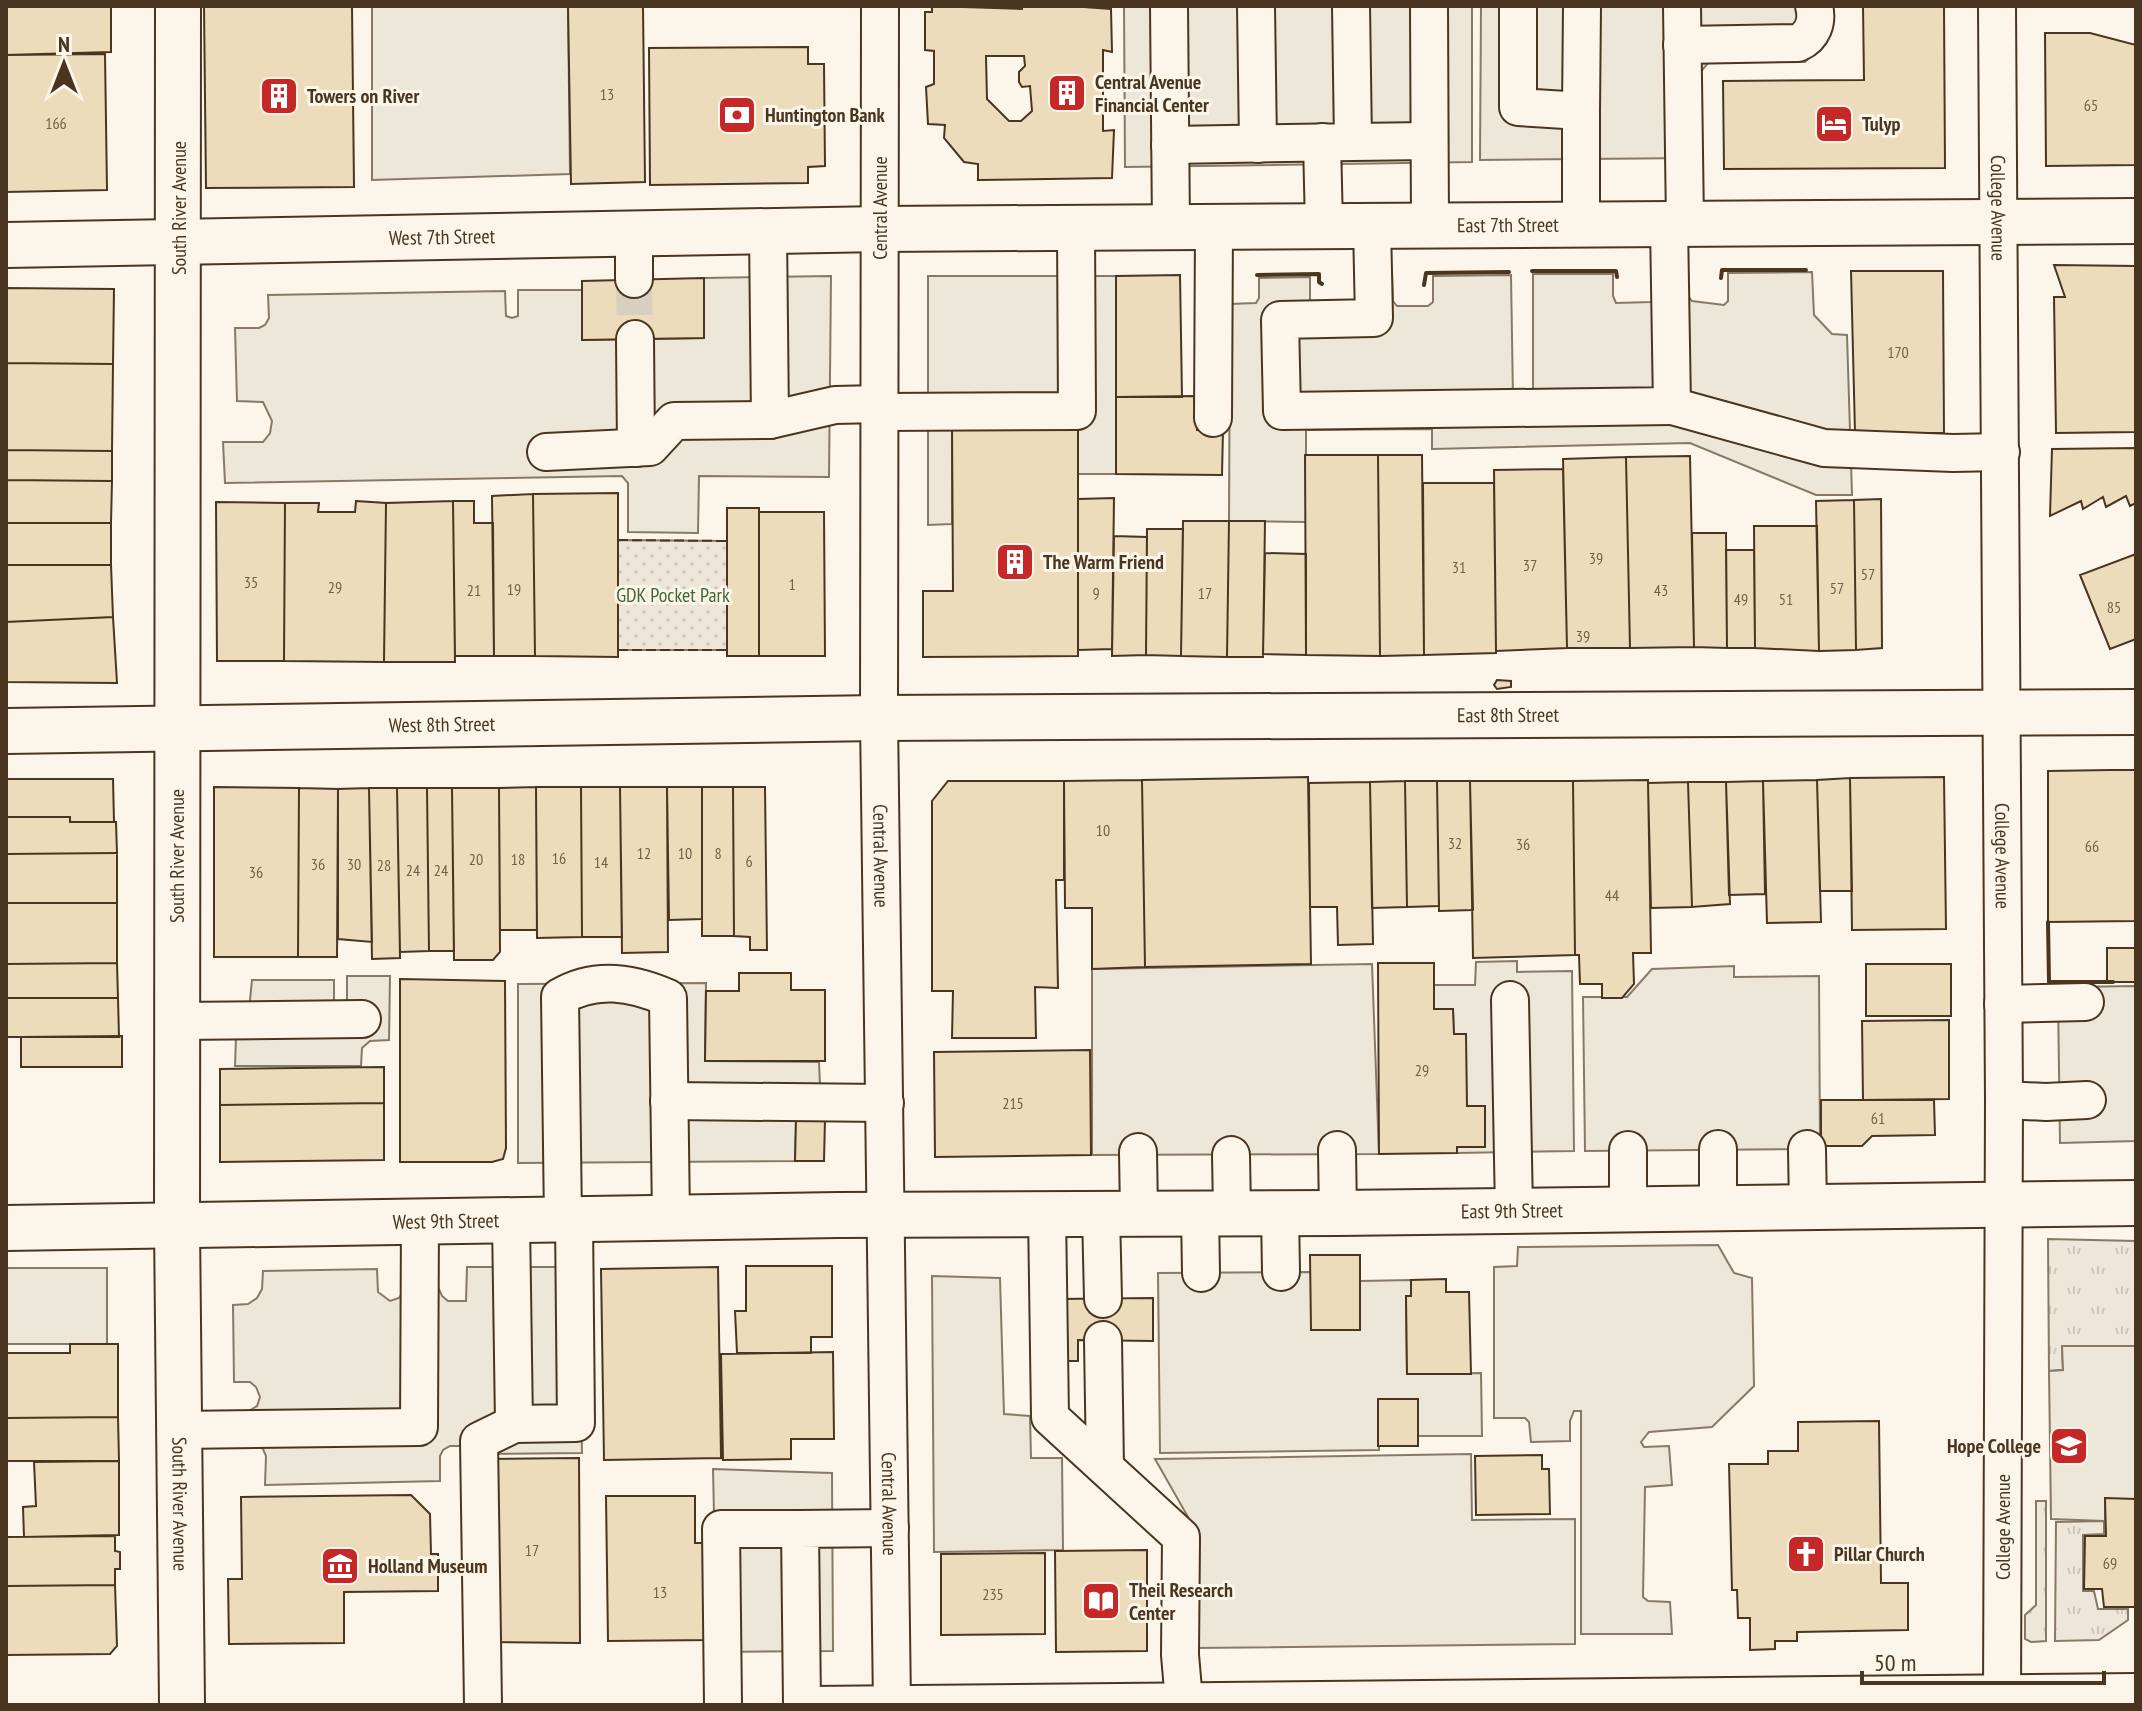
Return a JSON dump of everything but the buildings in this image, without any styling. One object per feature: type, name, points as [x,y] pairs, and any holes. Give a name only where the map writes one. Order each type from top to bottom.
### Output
[{"type":"main road","name":"South River Avenue","points":[[178,6],[177,1227],[182,1705]]},
{"type":"main road","name":"East 7th Street","points":[[880,229],[2136,221]]},
{"type":"main road","name":"West 7th Street","points":[[6,245],[880,229]]},
{"type":"main road","name":"East 8th Street","points":[[879,718],[2136,712]]},
{"type":"main road","name":"West 8th Street","points":[[6,731],[879,718]]},
{"type":"main road","name":"East 9th Street","points":[[886,1215],[2136,1203]]},
{"type":"main road","name":"West 9th Street","points":[[6,1228],[886,1215]]},
{"type":"street","name":"Central Avenue","points":[[880,6],[879,718],[892,1704]]},
{"type":"street","points":[[1169,6],[1171,227]]},
{"type":"street","points":[[1256,6],[1258,144]]},
{"type":"street","points":[[1324,226],[1338,142],[1351,6]]},
{"type":"street","points":[[1429,6],[1430,226]]},
{"type":"street","points":[[1518,6],[1518,107],[1581,111]]},
{"type":"street","points":[[1581,224],[1582,6]]},
{"type":"street","points":[[1672,406],[1682,6]]},
{"type":"street","points":[[1682,45],[1798,43],[1807,39],[1814,26],[1814,6]]},
{"type":"street","name":"College Avenue","points":[[1997,6],[2004,1100],[2002,1699]]},
{"type":"street","points":[[1170,145],[1428,141]]},
{"type":"street","points":[[1372,226],[1374,318],[1280,320],[1282,411],[1672,406],[1824,448],[2001,452]]},
{"type":"street","points":[[1213,418],[1214,227]]},
{"type":"street","points":[[546,452],[650,447],[674,421],[770,420],[835,405],[1077,411],[1076,228]]},
{"type":"street","points":[[768,231],[770,420]]},
{"type":"street","points":[[634,234],[634,279]]},
{"type":"street","points":[[635,339],[636,448]]},
{"type":"street","points":[[483,1705],[479,1441],[514,1424],[576,1423],[560,997],[573,989],[599,983],[620,983],[668,998],[671,1218]]},
{"type":"street","points":[[1510,1000],[1514,1210]]},
{"type":"street","points":[[2003,1004],[2085,1002]]},
{"type":"street","points":[[177,1021],[362,1019]]},
{"type":"street","points":[[2004,1100],[2087,1100]]},
{"type":"street","points":[[669,1101],[885,1103]]},
{"type":"street","points":[[1718,1149],[1718,1207]]},
{"type":"street","points":[[1807,1149],[1808,1207]]},
{"type":"street","points":[[1337,1150],[1338,1213]]},
{"type":"street","points":[[1628,1150],[1628,1208]]},
{"type":"street","points":[[1103,1299],[1120,1213],[1138,1152]]},
{"type":"street","points":[[1201,1273],[1231,1155]]},
{"type":"street","points":[[1280,1212],[1281,1272]]},
{"type":"street","points":[[1047,1213],[1050,1417],[1181,1537],[1180,1655],[1184,1701]]},
{"type":"street","points":[[511,1221],[514,1424]]},
{"type":"street","points":[[179,1430],[419,1427],[420,1222]]},
{"type":"street","points":[[1103,1340],[1105,1467]]},
{"type":"street","points":[[723,1705],[721,1529],[890,1528]]},
{"type":"street","points":[[800,1529],[802,1705]]},
{"type":"street","points":[[810,1705],[2002,1699],[2136,1692]]},
{"type":"green space","points":[[928,425],[952,425],[952,524],[928,525]]},
{"type":"green space","name":"GDK Pocket Park","points":[[618,540],[727,541],[727,650],[618,650]]},
{"type":"green space","points":[[2048,1239],[2136,1241],[2136,1346],[2062,1346],[2063,1370],[2049,1371]]},
{"type":"green space","points":[[2036,1501],[2046,1501],[2046,1641],[2031,1642],[2025,1639],[2025,1615],[2036,1605]]},
{"type":"green space","points":[[2104,1521],[2104,1534],[2083,1535],[2083,1591],[2094,1591],[2098,1609],[2128,1609],[2128,1620],[2099,1640],[2055,1641],[2056,1522]]},
{"type":"shaded area","points":[[372,6],[568,6],[570,174],[372,180]]},
{"type":"shaded area","points":[[1124,6],[1472,6],[1472,162],[1125,167]]},
{"type":"shaded area","points":[[1481,6],[1832,6],[1824,42],[1805,62],[1709,62],[1697,76],[1697,158],[1480,160]]},
{"type":"shaded area","points":[[1812,272],[1814,315],[1832,334],[1847,335],[1852,495],[1816,495],[1690,443],[1432,449],[1432,429],[1306,430],[1306,522],[1229,521],[1230,304],[1256,303],[1259,278],[1310,277],[1310,301],[1314,306],[1357,300],[1357,275],[1392,274],[1393,301],[1397,306],[1428,306],[1433,302],[1433,276],[1511,275],[1513,399],[1533,399],[1533,274],[1613,274],[1616,303],[1688,296],[1692,301],[1724,305],[1728,301],[1728,273]]},
{"type":"shaded area","points":[[831,276],[829,477],[699,476],[698,533],[628,532],[628,483],[622,476],[225,483],[223,442],[263,442],[270,433],[272,421],[263,402],[237,401],[235,328],[265,325],[269,318],[268,295],[505,291],[506,316],[512,318],[518,316],[518,290],[582,290],[582,340],[703,338],[704,278]]},
{"type":"shaded area","points":[[928,276],[1116,276],[1116,474],[1078,474],[1078,426],[928,425]]},
{"type":"shaded area","points":[[1517,961],[1517,972],[1572,971],[1574,1151],[1457,1153],[1453,1010],[1434,1009],[1434,985],[1475,985],[1476,962]]},
{"type":"shaded area","points":[[1372,964],[1379,1154],[1092,1155],[1092,969]]},
{"type":"shaded area","points":[[1734,966],[1734,977],[1819,976],[1820,1149],[1585,1151],[1583,997],[1627,997],[1652,969]]},
{"type":"shaded area","points":[[347,976],[390,976],[389,1040],[370,1041],[362,1048],[361,1066],[235,1066],[236,1037],[250,1000],[252,980],[334,980],[334,1005],[347,1005]]},
{"type":"shaded area","points":[[706,983],[705,1061],[819,1062],[820,1084],[825,1088],[796,1120],[795,1161],[518,1163],[518,984]]},
{"type":"shaded area","points":[[2136,986],[2136,1141],[2060,1143],[2058,998],[2069,987]]},
{"type":"shaded area","points":[[1718,1245],[1734,1273],[1752,1278],[1754,1386],[1712,1427],[1649,1432],[1641,1442],[1644,1447],[1669,1446],[1672,1485],[1645,1487],[1643,1597],[1648,1601],[1670,1602],[1672,1634],[1581,1634],[1581,1411],[1574,1411],[1570,1421],[1570,1441],[1531,1442],[1529,1422],[1525,1418],[1494,1418],[1494,1267],[1517,1266],[1518,1247]]},
{"type":"shaded area","points":[[467,1267],[589,1267],[581,1409],[582,1453],[468,1454],[468,1446],[450,1446],[440,1456],[440,1481],[265,1485],[266,1456],[263,1449],[255,1444],[249,1411],[257,1406],[260,1397],[250,1382],[234,1382],[233,1305],[248,1304],[257,1298],[262,1289],[263,1271],[377,1269],[378,1292],[390,1301],[399,1298],[403,1292],[437,1285],[448,1301],[466,1301]]},
{"type":"shaded area","points":[[6,1268],[107,1268],[107,1344],[6,1344]]},
{"type":"shaded area","points":[[1311,1272],[1312,1330],[1360,1330],[1360,1281],[1411,1280],[1411,1296],[1406,1297],[1407,1374],[1481,1373],[1482,1436],[1418,1436],[1418,1399],[1379,1399],[1379,1450],[1160,1453],[1158,1273]]},
{"type":"shaded area","points":[[932,1276],[1000,1278],[1004,1414],[1030,1416],[1031,1458],[1062,1458],[1063,1550],[934,1552]]},
{"type":"shaded area","points":[[2062,1346],[2136,1346],[2136,1499],[2105,1499],[2105,1521],[2051,1519],[2049,1371],[2063,1370]]},
{"type":"shaded area","points":[[1471,1454],[1472,1520],[1575,1519],[1575,1644],[1195,1648],[1192,1524],[1155,1459]]},
{"type":"shaded area","points":[[713,1469],[832,1473],[833,1651],[717,1652]]},
{"type":"tunnel","points":[[634,279],[635,339]]},
{"type":"fence","points":[[618,540],[727,541]]},
{"type":"fence","points":[[618,650],[727,650]]},
{"type":"wall","points":[[1721,278],[1722,270],[1806,270]]},
{"type":"wall","points":[[1532,271],[1616,271],[1617,277]]},
{"type":"wall","points":[[1424,285],[1426,273],[1509,272]]},
{"type":"wall","points":[[1257,275],[1319,274],[1322,284]]},
{"type":"wall","points":[[2048,922],[2049,982],[2113,982]]},
{"type":"place","name":"Central Avenue Financial Center","points":[[1067,93]]},
{"type":"place","name":"Towers on River","points":[[279,96]]},
{"type":"place","name":"Huntington Bank","points":[[737,115]]},
{"type":"place","name":"Tulyp","points":[[1834,124]]},
{"type":"place","name":"The Warm Friend","points":[[1015,562]]},
{"type":"place","name":"Hope College","points":[[2069,1446]]},
{"type":"place","name":"Pillar Church","points":[[1806,1554]]},
{"type":"place","name":"Holland Museum","points":[[340,1566]]},
{"type":"place","name":"Theil Research Center","points":[[1101,1601]]}]
